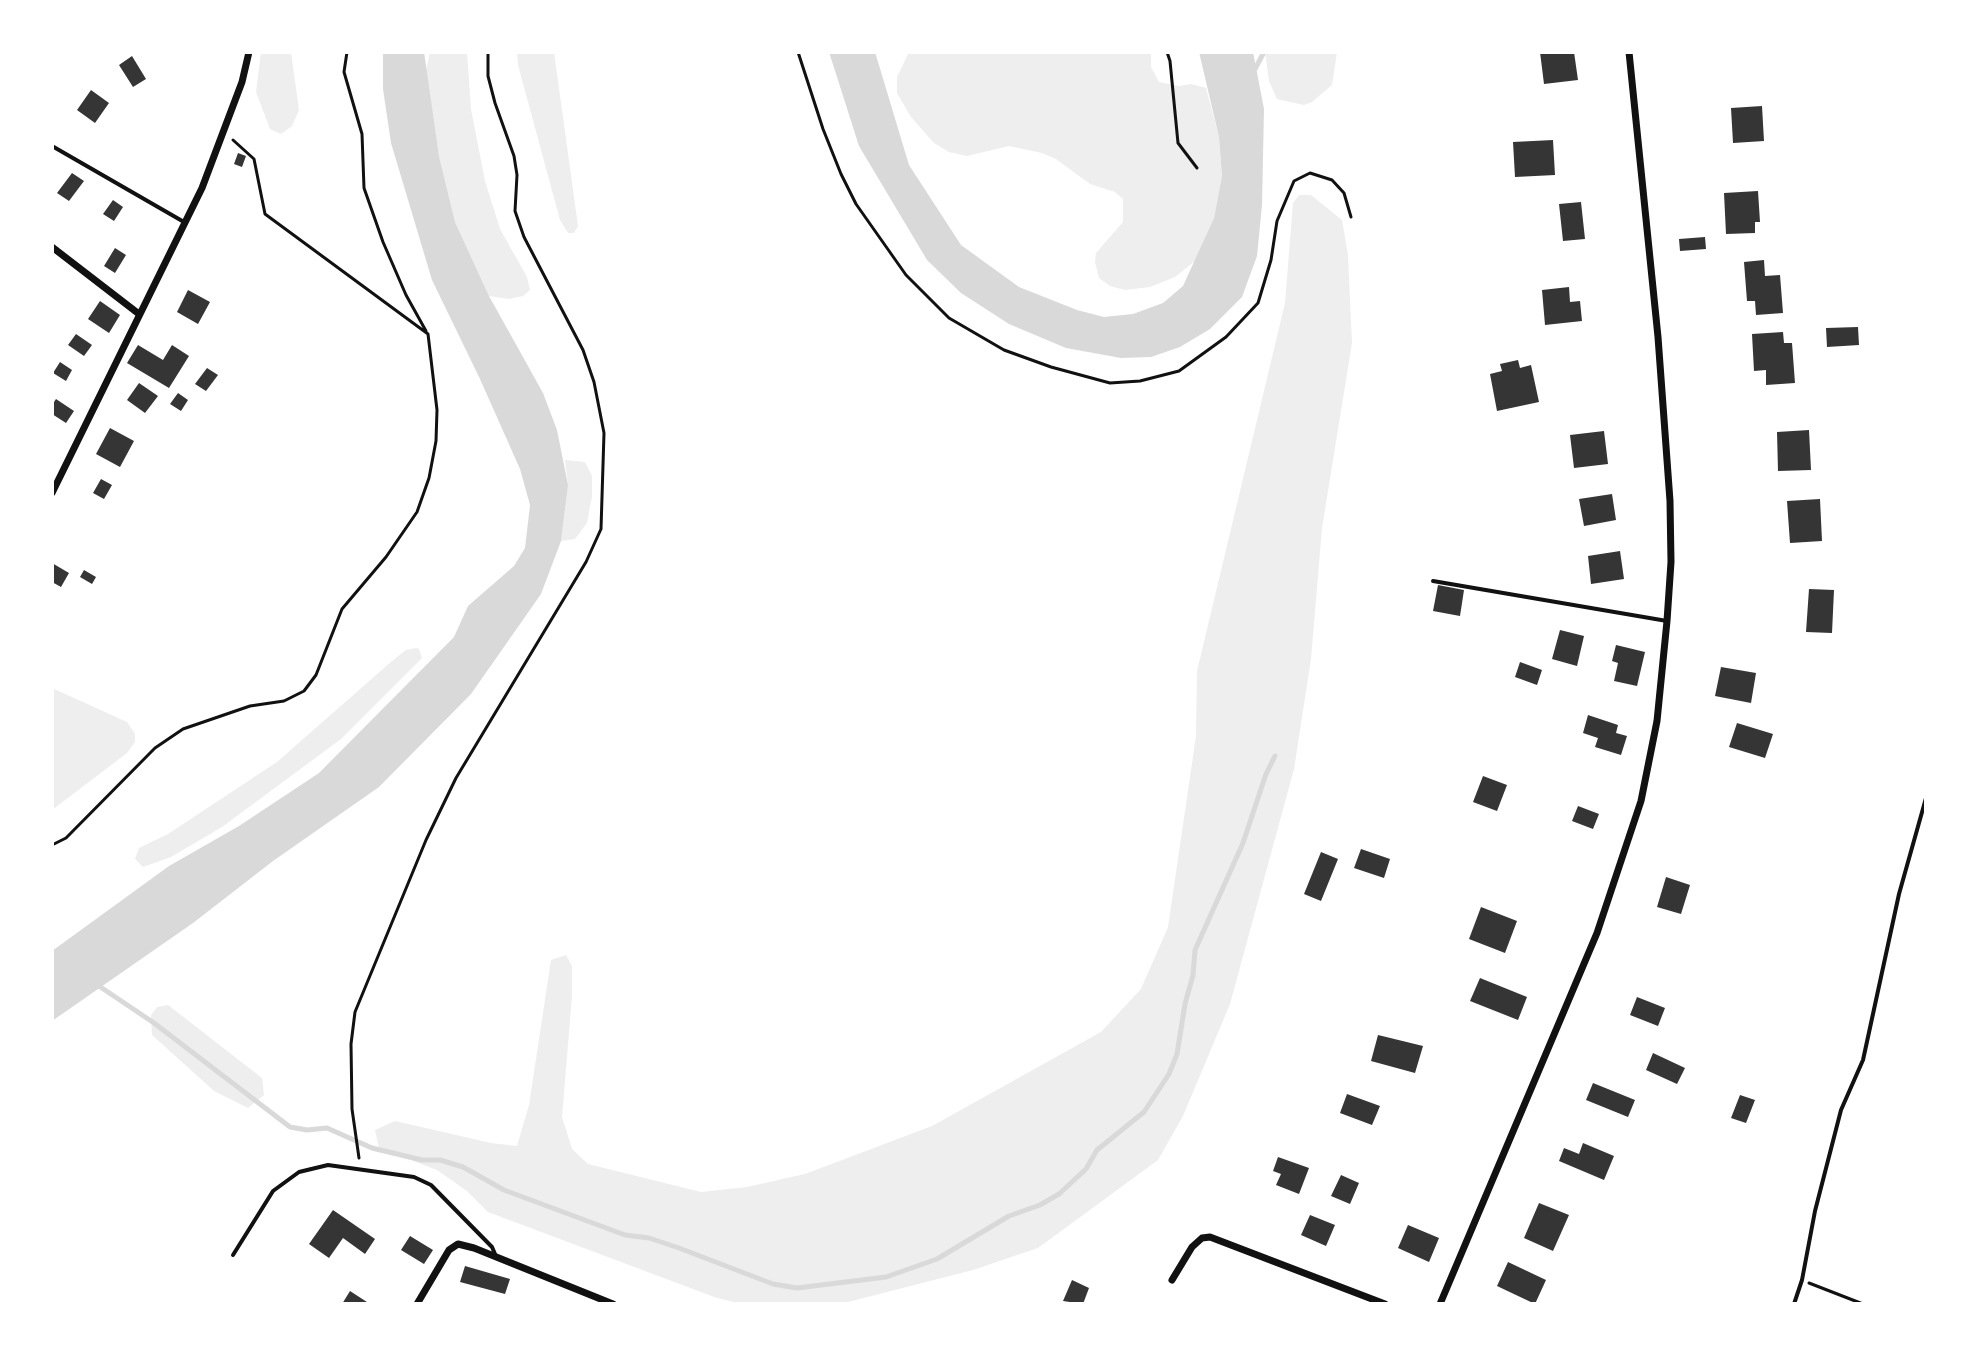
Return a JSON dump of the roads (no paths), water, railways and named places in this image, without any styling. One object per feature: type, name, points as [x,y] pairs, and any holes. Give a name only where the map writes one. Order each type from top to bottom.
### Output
[{"type":"street","points":[[52,493],[202,188],[242,82],[249,52]]},
{"type":"street","points":[[1440,1304],[1597,933],[1631,835],[1648,773],[1657,721],[1671,562],[1670,501],[1658,337],[1629,52]]},
{"type":"street","points":[[52,247],[139,314]]},
{"type":"street","points":[[1172,1280],[1192,1247],[1202,1238],[1210,1237],[1385,1304]]},
{"type":"street","points":[[417,1304],[449,1250],[458,1244],[613,1304]]},
{"type":"lane","points":[[52,146],[184,222]]},
{"type":"lane","points":[[1433,581],[1667,621]]},
{"type":"lane","points":[[1794,1304],[1841,1110],[1863,1060],[1899,894],[1926,798]]},
{"type":"lane","points":[[233,1255],[273,1191],[299,1172],[328,1165],[414,1177],[431,1185],[492,1247],[495,1257]]},
{"type":"waterway","points":[[1255,69],[1264,52]]},
{"type":"waterway","points":[[96,984],[154,1023],[290,1127],[307,1130],[327,1128],[372,1148],[463,1167],[504,1190],[625,1235],[649,1238],[679,1248],[773,1284],[797,1288],[886,1277],[937,1259],[1009,1216],[1040,1205],[1059,1194],[1086,1169],[1097,1150],[1144,1112],[1169,1074],[1177,1054],[1195,950],[1243,843],[1275,756]]}]
